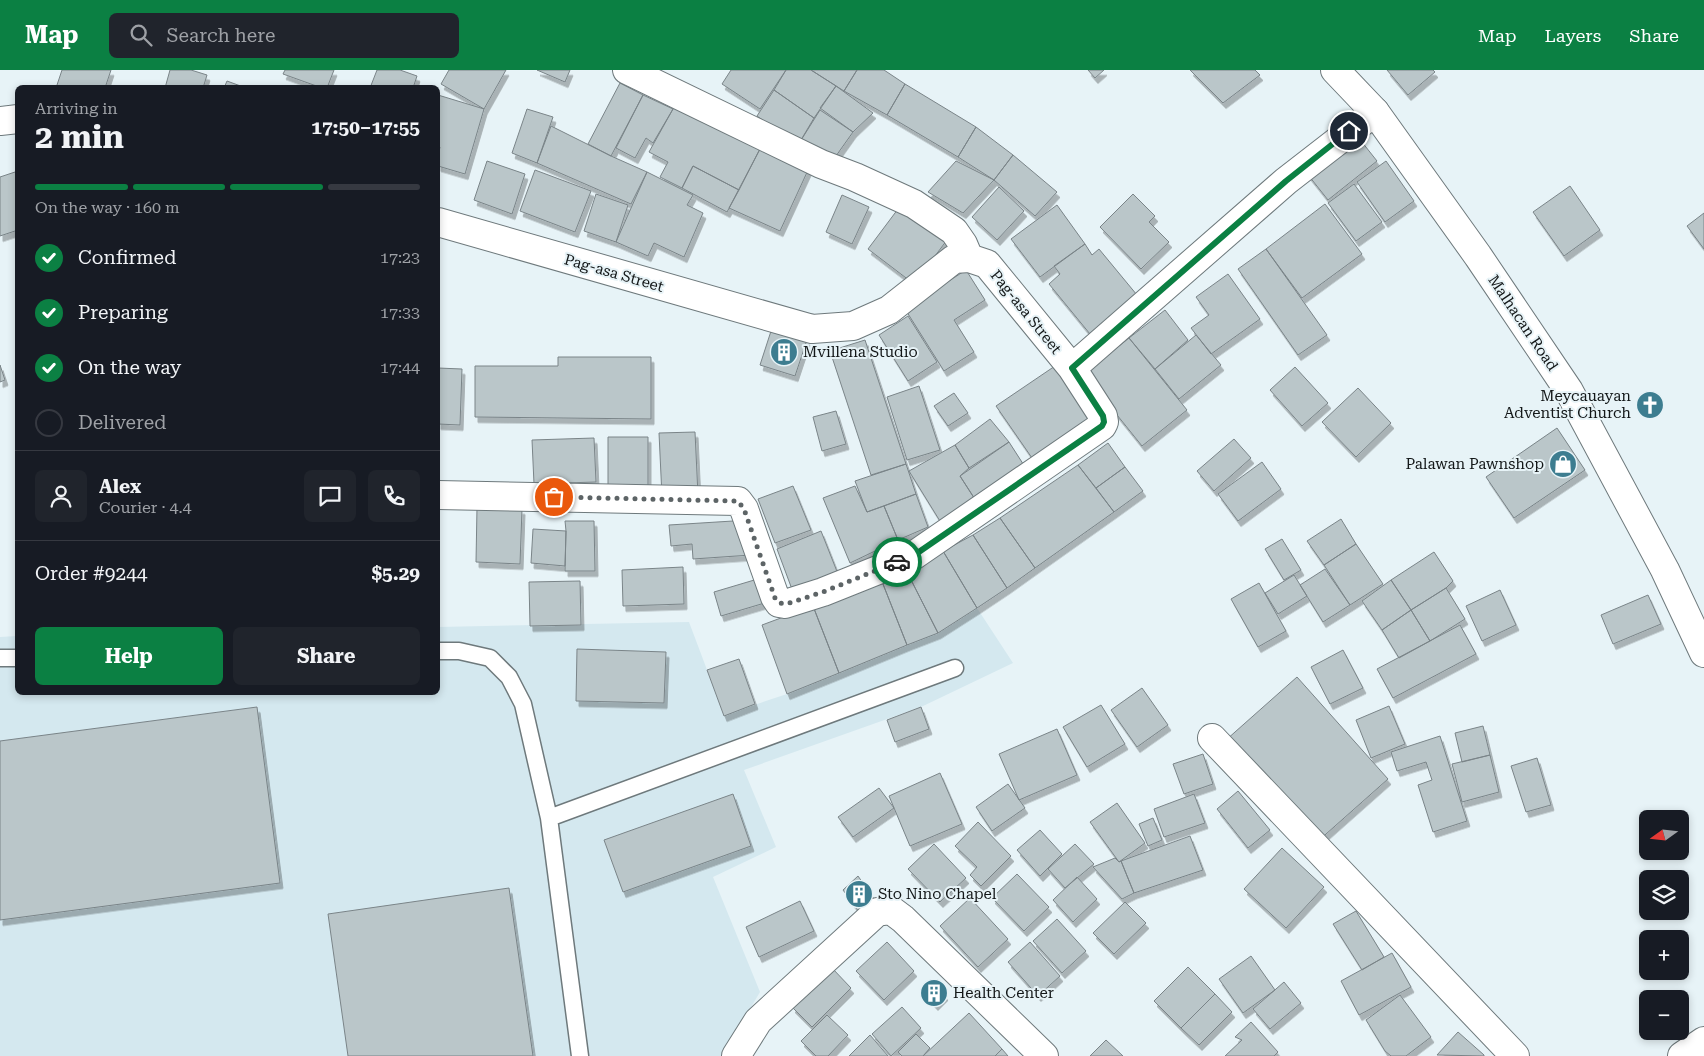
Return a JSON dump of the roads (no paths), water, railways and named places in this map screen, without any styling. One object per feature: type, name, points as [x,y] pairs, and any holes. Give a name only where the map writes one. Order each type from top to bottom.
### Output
[{"type":"street","points":[[627,70],[821,164],[914,204],[954,231],[963,244],[969,258]]},
{"type":"street","name":"Malhacan Road","points":[[1335,70],[1375,112],[1478,256],[1569,391],[1665,570],[1704,653]]},
{"type":"street","name":"Pag-asa Street","points":[[440,223],[812,330],[853,326],[889,310],[954,259],[969,258],[987,264],[1072,368],[1286,181],[1375,112]]},
{"type":"street","points":[[0,121],[15,119]]},
{"type":"street","points":[[440,495],[738,501],[744,509],[775,598],[779,603],[786,604],[823,592],[913,556],[1102,426],[1104,422],[1103,416],[1072,368]]},
{"type":"street","points":[[1212,738],[1515,1056]]},
{"type":"street","points":[[736,1056],[758,1021],[877,912],[890,910],[903,919],[1039,1054]]},
{"type":"street","points":[[1682,1056],[1704,1041]]},
{"type":"lane","points":[[440,651],[459,650],[490,658],[509,677],[523,704],[549,818],[580,1056]]},
{"type":"lane","points":[[0,658],[15,658]]},
{"type":"lane","points":[[549,818],[955,668]]},
{"type":"place","name":"Mvillena Studio","points":[[784,352]]},
{"type":"place","name":"Meycauayan Adventist Church","points":[[1650,405]]},
{"type":"place","name":"Palawan Pawnshop","points":[[1563,464]]},
{"type":"place","name":"Sto Nino Chapel","points":[[859,894]]},
{"type":"place","name":"Health Center","points":[[934,993]]}]
